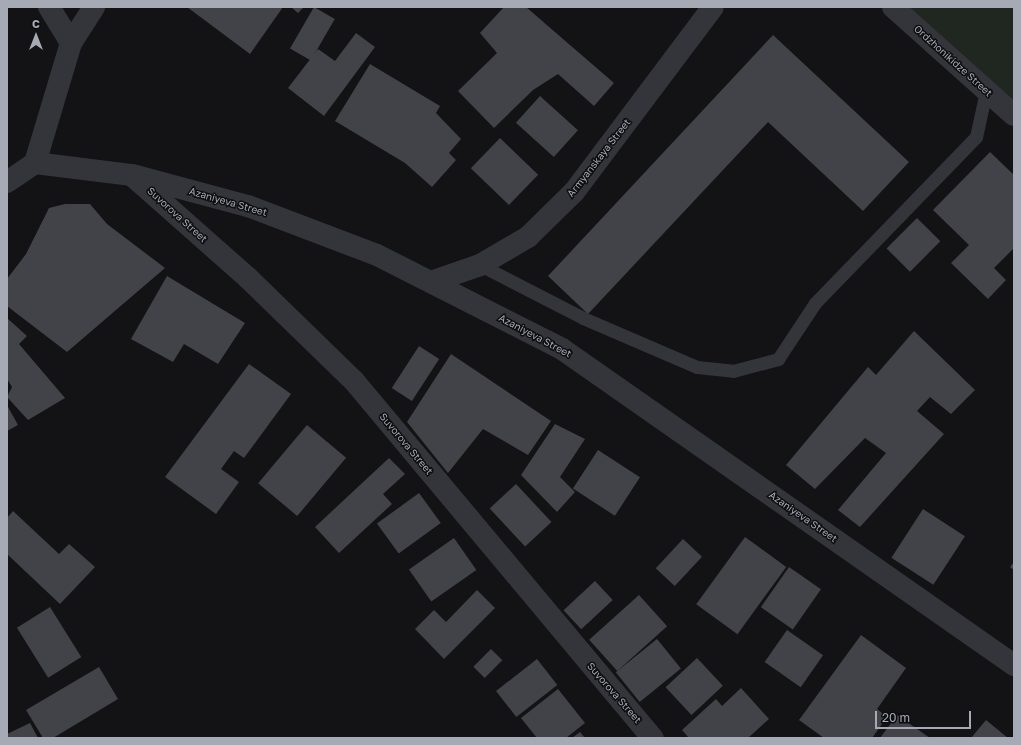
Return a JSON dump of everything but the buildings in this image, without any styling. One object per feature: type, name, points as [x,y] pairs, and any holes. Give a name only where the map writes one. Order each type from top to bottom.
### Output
[{"type":"street","points":[[49,7],[71,43]]},
{"type":"street","points":[[7,182],[35,163],[71,43],[94,7]]},
{"type":"street","name":"Armyanskaya Street","points":[[431,282],[480,265],[528,237],[574,192],[713,7]]},
{"type":"street","name":"Ordzhonikidze Street","points":[[893,7],[1014,115]]},
{"type":"street","name":"Azaniyeva Street","points":[[35,163],[132,176],[248,206],[377,255],[562,349],[1014,665]]},
{"type":"street","name":"Suvorova Street","points":[[132,176],[248,278],[354,381],[654,738]]},
{"type":"lane","points":[[480,265],[583,318],[697,367],[733,372],[778,359],[814,304],[976,137],[986,90]]},
{"type":"shaded area","points":[[893,7],[1014,7],[1014,115]]}]
